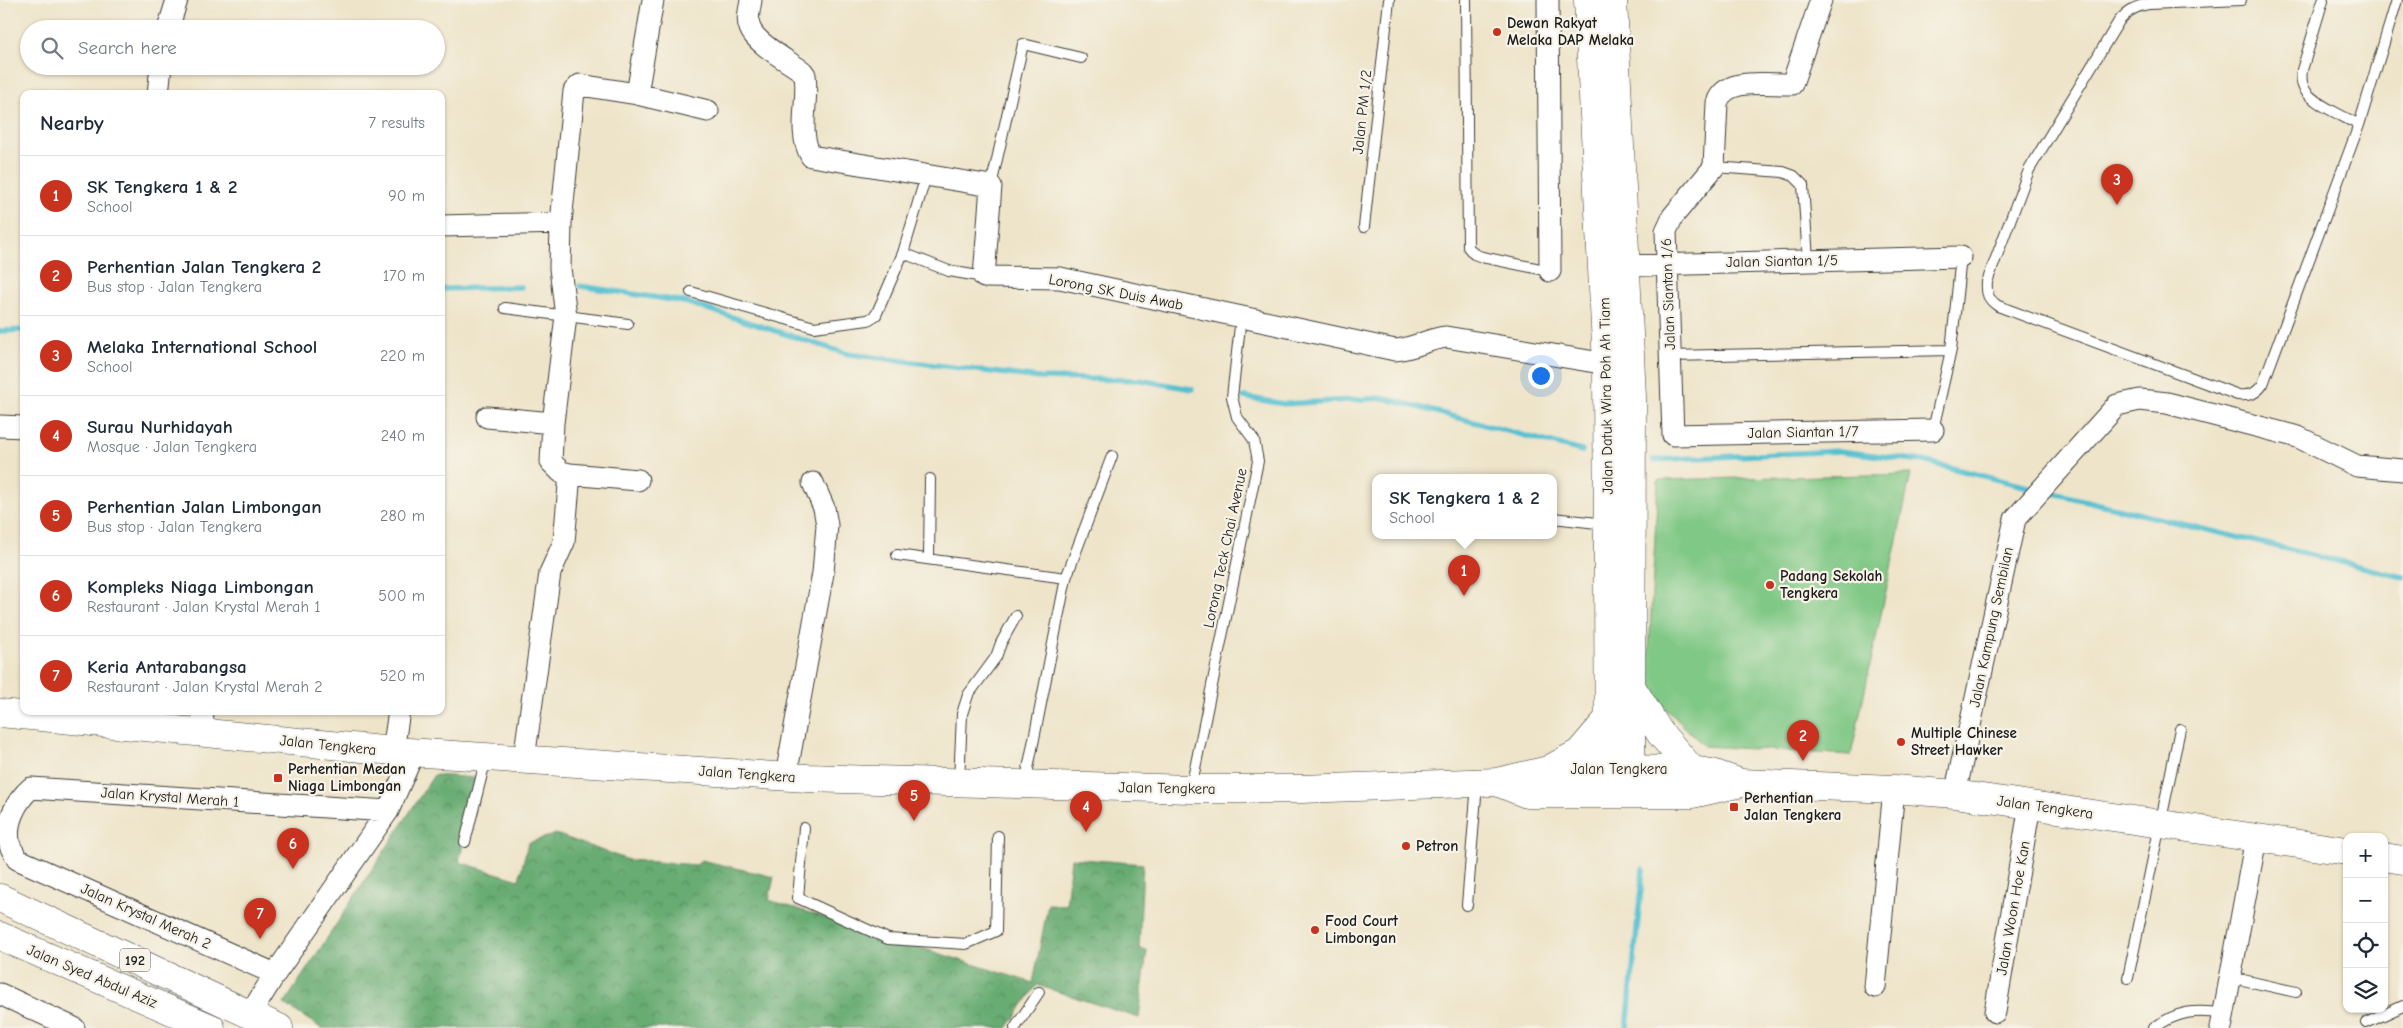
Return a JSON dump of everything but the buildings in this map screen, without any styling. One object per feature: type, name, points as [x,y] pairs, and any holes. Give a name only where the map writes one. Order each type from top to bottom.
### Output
[{"type":"main road","name":"Jalan Datuk Wira Poh Ah Tiam","points":[[1591,0],[1615,266],[1632,397],[1630,685],[1620,781]]},
{"type":"main road","name":"Jalan Datuk Wira Poh Ah Tiam","points":[[1615,266],[1607,364],[1609,718],[1620,781]]},
{"type":"main road","points":[[1630,685],[1660,733],[1692,770]]},
{"type":"main road","name":"Jalan Tengkera","points":[[0,713],[20,713]]},
{"type":"main road","name":"Jalan Tengkera","points":[[67,715],[203,722],[403,752],[786,776],[1191,789],[1338,788],[1487,783],[1549,770],[1692,794],[1741,783],[1894,789],[1954,794],[2030,804],[2161,825],[2343,850]]},
{"type":"main road","points":[[1549,770],[1579,752],[1609,718]]},
{"type":"main road","name":"Jalan Tengkera","points":[[1487,783],[1527,794],[1692,770],[1712,773],[1741,783]]},
{"type":"main road","points":[[2388,858],[2403,860]]},
{"type":"main road","name":"Jalan Syed Abdul Aziz","points":[[0,898],[266,1023]]},
{"type":"main road","name":"Jalan Syed Abdul Aziz","points":[[0,936],[211,1028]]},
{"type":"street","points":[[171,20],[177,0]]},
{"type":"street","points":[[637,94],[653,0]]},
{"type":"street","points":[[751,0],[749,28],[756,38],[805,75],[804,137],[806,148],[811,156],[991,186],[984,277]]},
{"type":"street","points":[[1548,0],[1550,271]]},
{"type":"street","points":[[1714,166],[1717,104],[1720,94],[1726,88],[1735,86],[1792,84],[1821,0]]},
{"type":"street","points":[[158,90],[160,75]]},
{"type":"street","points":[[638,480],[560,472],[551,462],[553,423],[566,316],[560,268],[561,223],[574,91],[580,85],[637,94],[708,111]]},
{"type":"street","name":"Jalan Siantan 1/6","points":[[1673,435],[1666,231],[1673,216],[1714,166]]},
{"type":"street","points":[[445,226],[561,223]]},
{"type":"street","name":"Jalan Siantan 1/5","points":[[1615,266],[1962,257]]},
{"type":"street","name":"Lorong SK Duis Awab","points":[[984,277],[1060,278],[1395,350],[1410,349],[1434,338],[1446,337],[1607,364]]},
{"type":"street","name":"Jalan Kampung Sembilan","points":[[1954,794],[2015,519],[2034,495],[2051,480],[2117,405],[2140,400],[2167,403],[2298,437],[2357,466],[2403,470]]},
{"type":"street","points":[[488,417],[553,423]]},
{"type":"street","points":[[0,426],[20,428]]},
{"type":"street","name":"Jalan Siantan 1/7","points":[[1673,435],[1933,430]]},
{"type":"street","points":[[524,759],[550,572],[564,542],[570,474]]},
{"type":"street","points":[[786,776],[822,572],[827,525],[824,508],[813,484]]},
{"type":"street","points":[[266,1023],[276,974],[388,811],[403,752],[399,715]]},
{"type":"street","name":"Jalan Krystal Merah 1","points":[[17,859],[10,845],[9,829],[20,797],[31,788],[388,811]]},
{"type":"street","points":[[1875,987],[1894,789]]},
{"type":"street","name":"Jalan Woon Hoe Kan","points":[[1995,1012],[2030,804]]},
{"type":"street","points":[[2222,1021],[2256,838]]},
{"type":"street","name":"Jalan Krystal Merah 2","points":[[17,859],[276,974]]},
{"type":"street","points":[[0,994],[74,1028]]},
{"type":"lane","name":"Jalan PM 1/2","points":[[1364,227],[1389,0]]},
{"type":"lane","points":[[1466,0],[1466,239],[1468,247],[1474,254],[1482,258],[1550,271]]},
{"type":"lane","points":[[2241,0],[2148,4],[2137,6],[2127,12],[2119,21],[2029,170],[1987,282],[1986,292],[1990,300],[1998,306],[2238,395],[2248,396],[2257,392],[2263,384],[2359,125],[2397,0]]},
{"type":"lane","points":[[2323,0],[2302,70],[2301,81],[2305,91],[2312,98],[2359,125]]},
{"type":"lane","points":[[991,186],[1023,44],[1081,58]]},
{"type":"lane","points":[[1714,166],[1783,172],[1794,176],[1803,185],[1808,260]]},
{"type":"lane","points":[[691,292],[814,327],[868,320],[876,314],[903,253],[926,176]]},
{"type":"lane","points":[[903,253],[948,271],[984,277]]},
{"type":"lane","points":[[1933,430],[1951,350],[1962,257]]},
{"type":"lane","points":[[505,308],[628,324]]},
{"type":"lane","name":"Lorong Teck Chai Avenue","points":[[1191,789],[1258,461],[1254,440],[1237,417],[1232,397],[1241,317]]},
{"type":"lane","points":[[1670,356],[1951,350]]},
{"type":"lane","points":[[1025,785],[1066,578],[1112,456]]},
{"type":"lane","points":[[929,558],[930,479]]},
{"type":"lane","points":[[1557,518],[1609,524]]},
{"type":"lane","points":[[897,555],[1066,578]]},
{"type":"lane","points":[[959,783],[962,714],[968,695],[993,662],[1016,616]]},
{"type":"lane","points":[[2128,978],[2180,729]]},
{"type":"lane","points":[[465,842],[486,757]]},
{"type":"lane","points":[[1467,905],[1487,783]]},
{"type":"lane","points":[[804,828],[798,898],[888,939],[966,944],[996,931],[998,836]]},
{"type":"lane","points":[[2230,977],[2296,992]]},
{"type":"lane","points":[[1015,1028],[1039,992]]},
{"type":"lane","points":[[2366,1023],[2403,1006]]},
{"type":"lane","points":[[2154,1028],[2185,1012],[2204,1010],[2222,1021]]},
{"type":"green space","name":"Padang Sekolah Tengkera","points":[[1911,474],[1851,755],[1704,746],[1647,690],[1658,480]]},
{"type":"green space","points":[[434,775],[478,778],[459,862],[519,880],[528,843],[556,834],[628,860],[697,865],[701,860],[774,877],[769,900],[1033,983],[1048,904],[1066,905],[1071,858],[1143,864],[1139,949],[1147,950],[1139,1018],[1037,985],[1007,1028],[321,1028],[284,1004]]},
{"type":"waterway","points":[[580,286],[685,302],[848,354],[1040,378],[1140,380],[1192,389]]},
{"type":"waterway","points":[[445,289],[521,287]]},
{"type":"waterway","points":[[0,331],[20,330]]},
{"type":"waterway","points":[[1244,397],[1284,404],[1384,398],[1582,451]]},
{"type":"waterway","points":[[1653,460],[1839,451],[1923,461],[2036,489]]},
{"type":"waterway","points":[[2045,491],[2403,577]]},
{"type":"waterway","points":[[1627,1028],[1643,869]]},
{"type":"place","name":"Dewan Rakyat Melaka DAP Melaka","points":[[1497,32]]},
{"type":"place","name":"Melaka International School","points":[[2117,205]]},
{"type":"place","name":"Padang Sekolah Tengkera","points":[[1770,585]]},
{"type":"place","name":"SK Tengkera 1 & 2","points":[[1464,596]]},
{"type":"place","name":"Multiple Chinese Street Hawker","points":[[1901,742]]},
{"type":"place","name":"Perhentian Jalan Tengkera 2","points":[[1803,761]]},
{"type":"place","name":"Perhentian Medan Niaga Limbongan","points":[[278,778]]},
{"type":"place","name":"Perhentian Jalan Tengkera","points":[[1734,807]]},
{"type":"place","name":"Perhentian Jalan Limbongan","points":[[914,821]]},
{"type":"place","name":"Surau Nurhidayah","points":[[1086,832]]},
{"type":"place","name":"Petron","points":[[1406,846]]},
{"type":"place","name":"Kompleks Niaga Limbongan","points":[[293,869]]},
{"type":"place","name":"Food Court Limbongan","points":[[1315,930]]},
{"type":"place","name":"Keria Antarabangsa","points":[[260,939]]}]
